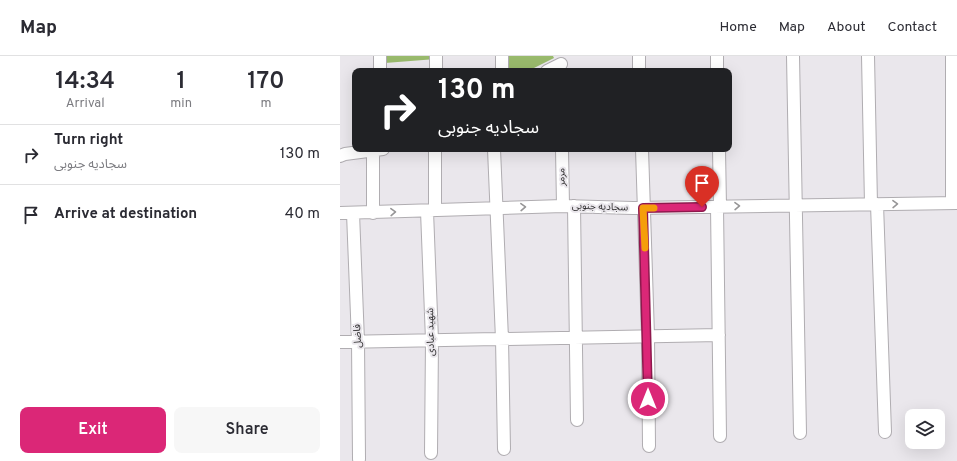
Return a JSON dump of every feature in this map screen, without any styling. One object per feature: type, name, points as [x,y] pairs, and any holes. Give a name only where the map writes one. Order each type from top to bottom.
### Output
[{"type":"street","points":[[380,56],[380,68]]},
{"type":"street","points":[[436,56],[436,68]]},
{"type":"street","points":[[502,56],[502,68]]},
{"type":"street","points":[[639,56],[639,68]]},
{"type":"street","points":[[717,56],[717,68]]},
{"type":"street","points":[[793,56],[797,206],[800,433]]},
{"type":"street","points":[[868,56],[885,432]]},
{"type":"street","points":[[952,56],[955,203]]},
{"type":"street","points":[[340,156],[363,152]]},
{"type":"street","points":[[373,213],[381,152]]},
{"type":"street","name":"شهید عبادی","points":[[432,453],[431,211],[435,152]]},
{"type":"street","points":[[494,152],[495,208],[502,339],[504,449]]},
{"type":"street","name":"مرمر","points":[[562,152],[569,206],[577,337],[577,420]]},
{"type":"street","points":[[642,152],[648,336],[649,446]]},
{"type":"street","points":[[719,152],[720,436]]},
{"type":"street","name":"سجادیه جنوبی","points":[[340,213],[569,206],[643,208],[955,203]]},
{"type":"street","name":"فاضل","points":[[353,213],[358,341],[359,459]]},
{"type":"street","points":[[340,342],[719,335]]},
{"type":"green space","points":[[385,56],[436,56],[436,59],[385,63]]},
{"type":"green space","points":[[509,56],[553,56],[554,58],[534,68],[508,68]]},
{"type":"slow traffic","points":[[645,248],[643,208],[654,208]]},
{"type":"route","points":[[648,399],[648,336],[643,208],[702,207]]}]
